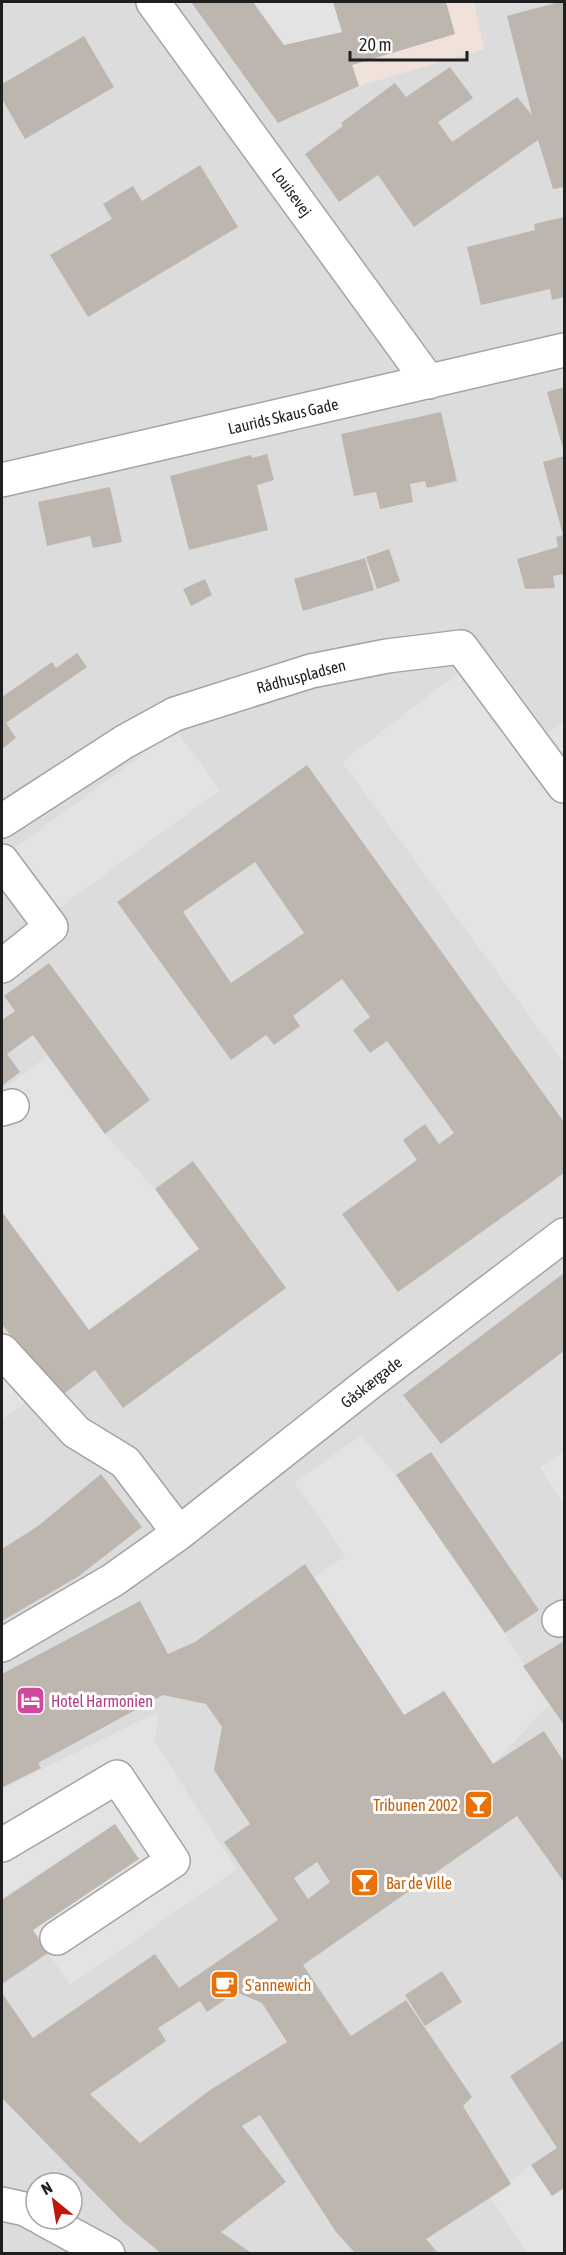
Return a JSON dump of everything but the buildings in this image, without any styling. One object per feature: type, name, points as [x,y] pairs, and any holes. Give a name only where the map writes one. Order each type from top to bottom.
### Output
[{"type":"street","name":"Louisevej","points":[[153,2],[429,382]]},
{"type":"street","name":"Laurids Skaus Gade","points":[[2,480],[564,350]]},
{"type":"street","name":"Rådhuspladsen","points":[[2,821],[124,742],[175,714],[311,671],[387,656],[461,647],[564,786]]},
{"type":"street","points":[[2,861],[51,927],[2,966]]},
{"type":"street","name":"Gåskærgade","points":[[2,1645],[113,1580],[179,1533],[373,1380],[564,1235]]},
{"type":"street","points":[[3,1358],[76,1432],[125,1462],[179,1533]]},
{"type":"street","points":[[2,1845],[117,1778],[173,1861],[57,1938]]},
{"type":"street","points":[[2,2204],[24,2209]]},
{"type":"street","points":[[66,2231],[108,2253]]},
{"type":"shaded area","points":[[2,2],[564,2],[564,2253],[2,2254]]},
{"type":"shaded area","points":[[191,2],[474,2],[484,49],[359,86],[278,123]]},
{"type":"shaded area","points":[[253,2],[333,2],[342,32],[284,45]]},
{"type":"shaded area","points":[[487,651],[548,733],[564,722],[564,1063],[342,762]]},
{"type":"shaded area","points":[[176,730],[220,790],[59,908],[15,848]]},
{"type":"shaded area","points":[[47,1056],[105,1134],[155,1189],[199,1249],[89,1330],[2,1212],[2,1090]]},
{"type":"shaded area","points":[[2,1335],[42,1390],[2,1420]]},
{"type":"shaded area","points":[[361,1436],[396,1475],[505,1633],[549,1705],[493,1764],[444,1692],[404,1715],[314,1577],[346,1556],[294,1482]]},
{"type":"shaded area","points":[[564,1451],[564,1504],[540,1467]]},
{"type":"shaded area","points":[[158,1712],[155,1743],[237,1869],[70,1985],[33,1930],[139,1859],[115,1825],[2,1898],[2,1789]]},
{"type":"shaded area","points":[[531,2165],[552,2196],[564,2188],[564,2253],[528,2253],[490,2197]]},
{"type":"place","name":"Hotel Harmonien","points":[[30,1701]]},
{"type":"place","name":"Tribunen 2002","points":[[479,1805]]},
{"type":"place","name":"Bar de Ville","points":[[365,1883]]},
{"type":"place","name":"S'annewich","points":[[224,1985]]}]
